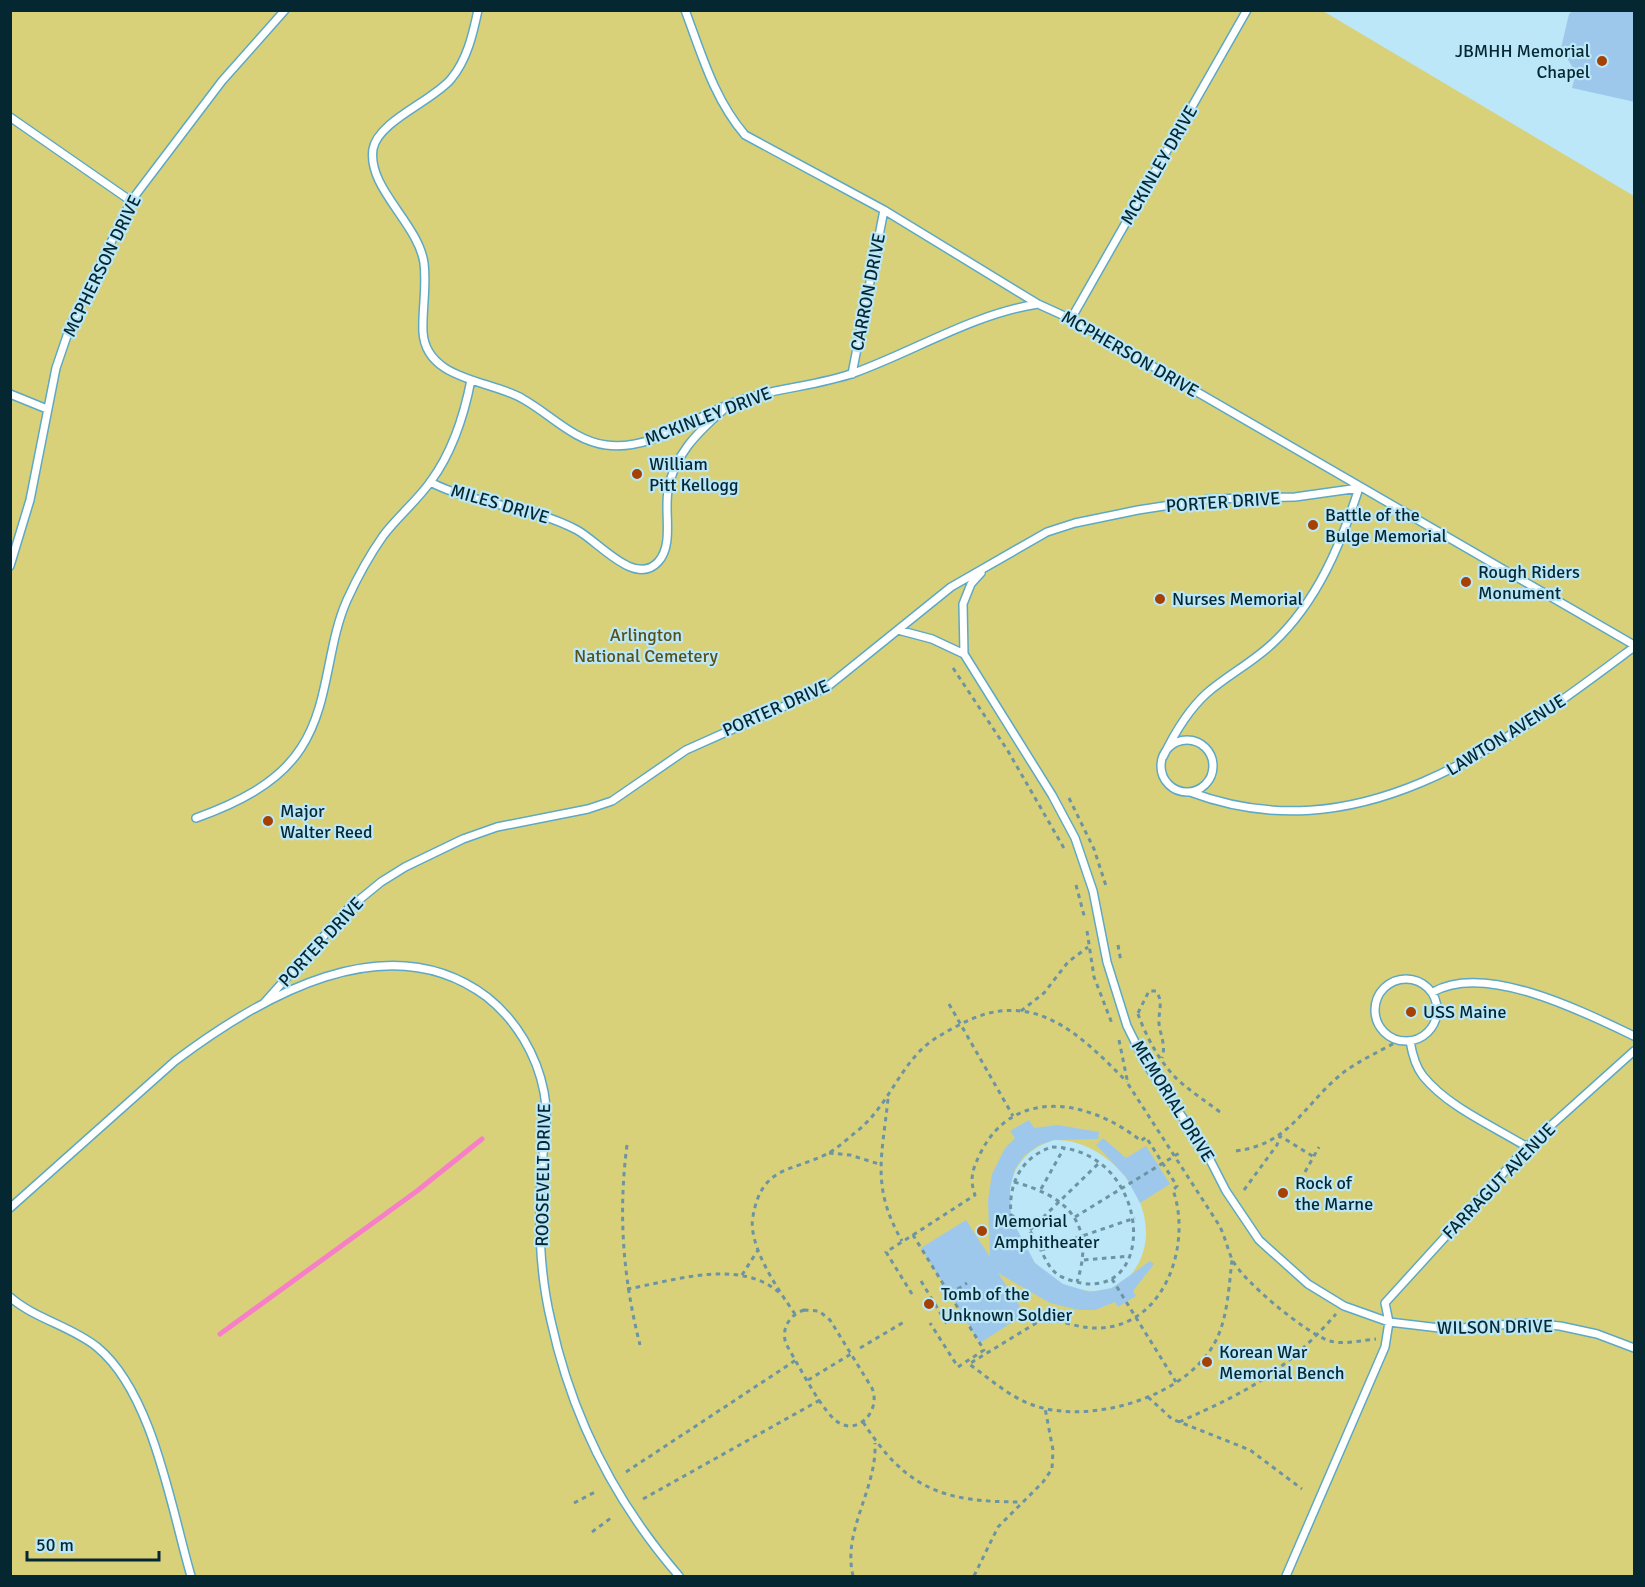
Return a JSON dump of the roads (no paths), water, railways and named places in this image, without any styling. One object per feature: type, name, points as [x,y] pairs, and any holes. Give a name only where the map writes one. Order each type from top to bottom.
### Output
[{"type":"lane","name":"MCPHERSON DRIVE","points":[[10,566],[30,500],[47,409],[69,327],[131,201],[222,81],[285,10]]},
{"type":"lane","name":"MCKINLEY DRIVE","points":[[478,10],[467,51],[451,79],[387,128],[373,147],[375,172],[412,229],[423,254],[426,274],[423,335],[426,347],[446,369],[521,397],[588,441],[618,447],[639,443],[675,430],[730,404],[789,386],[852,374],[976,322],[1038,304]]},
{"type":"lane","name":"MCPHERSON DRIVE","points":[[685,10],[713,86],[730,117],[745,135],[884,210],[1038,304],[1071,319],[1635,646]]},
{"type":"lane","name":"MCKINLEY DRIVE","points":[[1071,319],[1247,10]]},
{"type":"lane","points":[[10,117],[131,201]]},
{"type":"lane","name":"CARRON DRIVE","points":[[852,374],[884,210]]},
{"type":"lane","name":"MILES DRIVE","points":[[196,818],[223,808],[263,785],[284,769],[301,749],[318,711],[336,629],[346,601],[383,536],[430,482],[463,419],[471,380]]},
{"type":"lane","points":[[10,394],[47,409]]},
{"type":"lane","name":"MILES DRIVE","points":[[430,482],[454,494],[535,512],[566,524],[588,536],[629,568],[638,572],[649,569],[662,557],[666,544],[668,490],[680,457],[694,436],[730,404]]},
{"type":"lane","points":[[1162,756],[1173,736],[1197,704],[1273,642],[1309,601],[1328,567],[1359,488]]},
{"type":"lane","name":"PORTER DRIVE","points":[[264,1003],[348,909],[381,882],[405,867],[463,839],[496,827],[588,809],[612,801],[676,756],[707,739],[819,692],[951,587],[1047,532],[1075,523],[1138,510],[1210,500],[1295,497],[1359,488]]},
{"type":"lane","points":[[898,630],[932,639],[964,654],[963,604],[971,584],[986,567]]},
{"type":"lane","name":"LAWTON AVENUE","points":[[1162,756],[1161,765],[1166,782],[1173,788],[1244,808],[1294,811],[1336,808],[1413,787],[1447,773],[1490,749],[1635,646]]},
{"type":"lane","name":"MEMORIAL DRIVE","points":[[964,654],[1052,795],[1075,838],[1093,891],[1107,962],[1127,1026],[1145,1062],[1206,1152],[1226,1191],[1258,1240],[1308,1284],[1344,1306],[1389,1322]]},
{"type":"lane","points":[[1162,756],[1173,743],[1182,740],[1197,742],[1206,749],[1213,764],[1211,776],[1202,787],[1190,792]]},
{"type":"lane","name":"ROOSEVELT DRIVE","points":[[10,1208],[174,1060],[264,1003],[328,975],[387,965],[408,965],[440,972],[466,983],[501,1009],[517,1029],[536,1061],[546,1104],[541,1204],[542,1254],[550,1320],[569,1388],[602,1468],[635,1520],[679,1576]]},
{"type":"lane","points":[[1406,979],[1424,985],[1433,992],[1437,1011],[1436,1020],[1423,1036],[1410,1041],[1400,1040],[1384,1032],[1375,1013],[1380,993],[1396,981],[1406,979]]},
{"type":"lane","points":[[1433,992],[1444,986],[1465,981],[1499,985],[1546,998],[1635,1036]]},
{"type":"lane","points":[[1410,1041],[1413,1057],[1422,1075],[1446,1098],[1527,1147]]},
{"type":"lane","name":"FARRAGUT AVENUE","points":[[1389,1322],[1385,1303],[1527,1147],[1635,1051]]},
{"type":"lane","points":[[10,1297],[74,1331],[97,1347],[111,1360],[129,1386],[154,1443],[191,1576]]},
{"type":"lane","points":[[1286,1576],[1385,1347],[1389,1322]]},
{"type":"lane","name":"WILSON DRIVE","points":[[1389,1322],[1449,1329],[1525,1323],[1560,1326],[1597,1334],[1635,1348]]},
{"type":"waterway","points":[[220,1334],[417,1191],[482,1139]]},
{"type":"place","name":"JBMHH Memorial Chapel","points":[[1602,61]]},
{"type":"place","name":"William Pitt Kellogg","points":[[637,474]]},
{"type":"place","name":"Battle of the Bulge Memorial","points":[[1313,525]]},
{"type":"place","name":"Rough Riders Monument","points":[[1466,582]]},
{"type":"place","name":"Nurses Memorial","points":[[1160,599]]},
{"type":"place","name":"Major Walter Reed","points":[[268,821]]},
{"type":"place","name":"USS Maine","points":[[1411,1012]]},
{"type":"place","name":"Rock of the Marne","points":[[1283,1193]]},
{"type":"place","name":"Memorial Amphitheater","points":[[982,1231]]},
{"type":"place","name":"Tomb of the Unknown Soldier","points":[[929,1304]]},
{"type":"place","name":"Korean War Memorial Bench","points":[[1207,1362]]},
{"type":"park label","name":"Arlington National Cemetery","points":[[646,645]]}]
